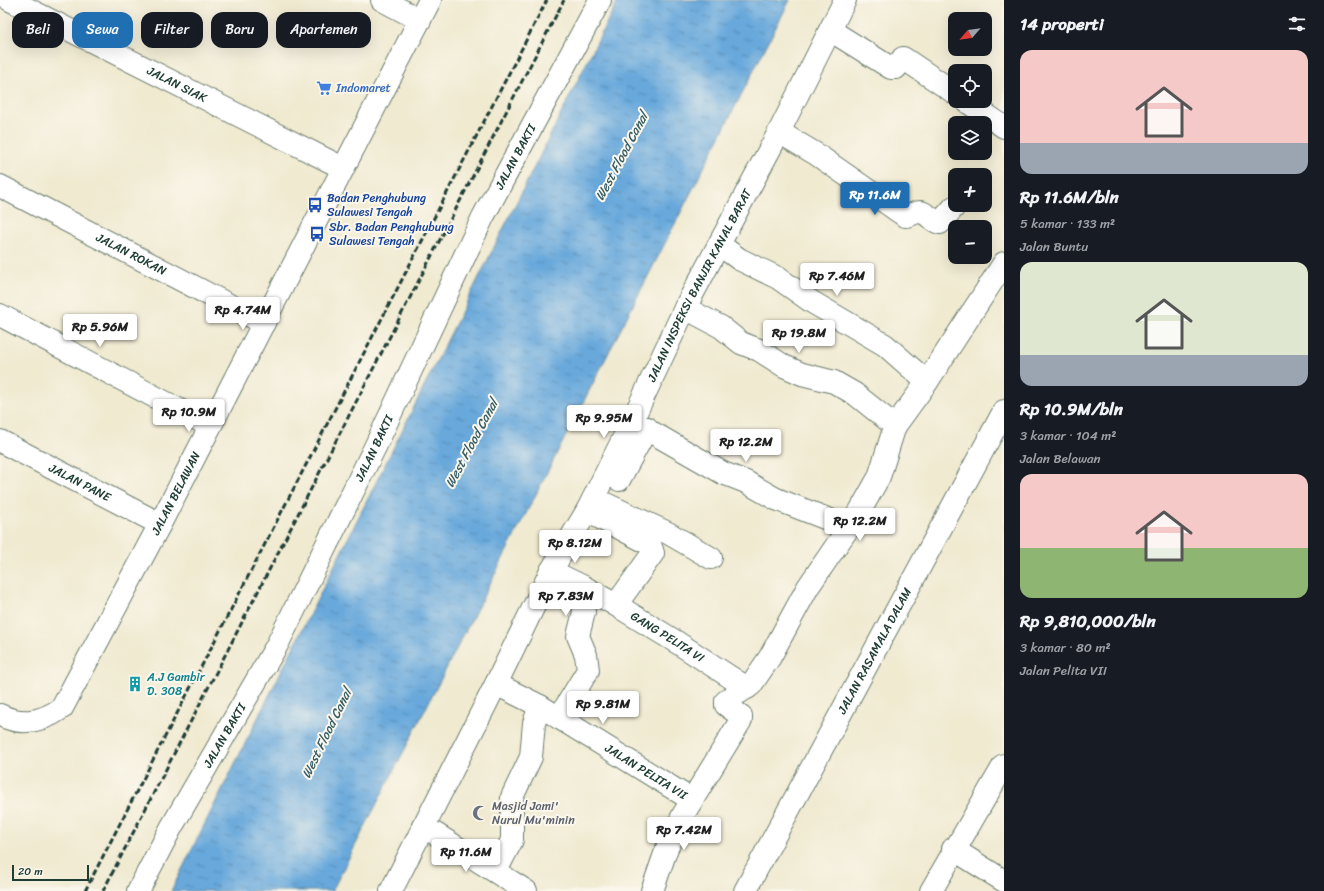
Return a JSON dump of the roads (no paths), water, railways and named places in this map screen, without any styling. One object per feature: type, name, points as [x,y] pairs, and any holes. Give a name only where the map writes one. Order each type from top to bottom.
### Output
[{"type":"street","name":"JALAN SIAK","points":[[10,0],[343,168]]},
{"type":"street","points":[[382,0],[420,20]]},
{"type":"street","name":"JALAN BELAWAN","points":[[0,715],[10,720],[34,722],[48,718],[62,708],[160,524],[430,0]]},
{"type":"street","name":"JALAN BAKTI","points":[[138,891],[171,828],[277,645],[376,445],[484,217],[600,0]]},
{"type":"street","name":"JALAN INSPEKSI BANJIR KANAL BARAT","points":[[391,891],[496,684],[551,571],[598,511],[639,425],[685,308],[779,132],[845,0]]},
{"type":"street","points":[[830,30],[891,68],[897,67],[903,58],[948,88]]},
{"type":"street","points":[[977,108],[1004,126]]},
{"type":"street","points":[[779,132],[816,154],[906,216],[910,216],[917,212],[922,212],[940,224],[950,212]]},
{"type":"street","name":"JALAN ROKAN","points":[[0,186],[264,322]]},
{"type":"street","points":[[720,245],[739,259],[778,278],[812,302],[885,345],[927,382]]},
{"type":"street","points":[[652,891],[667,848],[692,800],[741,720],[740,716],[726,705],[726,701],[751,685],[770,657],[808,587],[847,530],[879,477],[895,426],[927,382],[1004,263]]},
{"type":"street","points":[[685,308],[721,326],[741,343],[759,350],[784,366],[802,374],[834,382],[855,394],[895,426]]},
{"type":"street","points":[[0,315],[210,426]]},
{"type":"street","name":"JALAN RASAMALA DALAM","points":[[745,891],[1004,411]]},
{"type":"street","points":[[639,425],[723,473],[746,482],[776,499],[830,520],[847,530]]},
{"type":"street","name":"JALAN PANE","points":[[0,441],[160,524]]},
{"type":"street","points":[[598,511],[668,534],[711,558]]},
{"type":"street","name":"GANG PELITA VI","points":[[598,511],[650,544],[653,548],[653,553],[616,605],[678,642],[747,688]]},
{"type":"street","points":[[551,571],[616,605]]},
{"type":"street","points":[[559,718],[588,670],[586,655],[578,636],[584,612],[582,598],[584,587]]},
{"type":"street","name":"JALAN PELITA VII","points":[[496,684],[540,706],[692,800]]},
{"type":"street","points":[[496,871],[512,840],[512,797],[529,764],[534,723],[540,706]]},
{"type":"street","points":[[931,891],[1004,764]]},
{"type":"street","points":[[423,826],[526,891]]},
{"type":"street","points":[[954,849],[1004,881]]},
{"type":"water","name":"West Flood Canal","points":[[618,0],[790,0],[332,891],[171,891]]},
{"type":"railway","points":[[85,891],[547,0]]},
{"type":"railway","points":[[103,891],[564,0]]},
{"type":"place","name":"Indomaret","points":[[324,88]]},
{"type":"place","name":"Badan Penghubung Sulawesi Tengah","points":[[315,205]]},
{"type":"place","name":"Sbr. Badan Penghubung Sulawesi Tengah","points":[[317,234]]},
{"type":"place","name":"A.J Gambir D. 308","points":[[135,684]]},
{"type":"place","name":"Masjid Jami' Nurul Mu'minin","points":[[480,813]]}]
